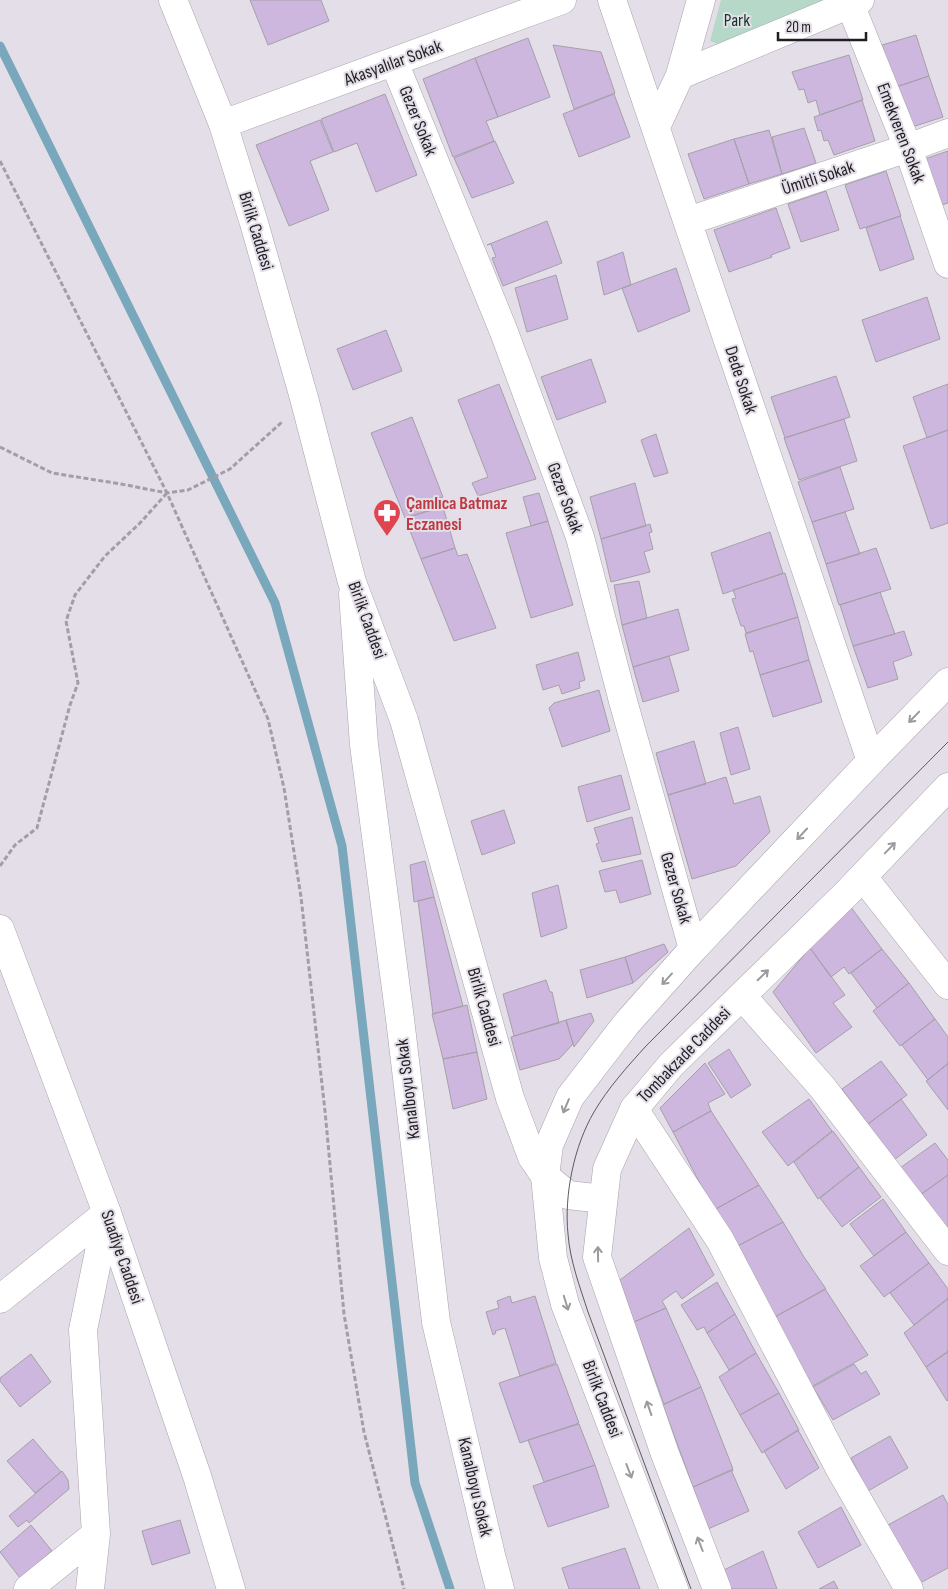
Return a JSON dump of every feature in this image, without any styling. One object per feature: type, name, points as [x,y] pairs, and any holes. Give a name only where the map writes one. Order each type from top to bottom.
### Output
[{"type":"street","name":"Birlik Caddesi","points":[[173,0],[223,124],[254,223],[304,398],[352,582],[404,720],[510,1098],[532,1157],[545,1176],[568,1195],[603,1199]]},
{"type":"street","name":"Akasyalılar Sokak","points":[[223,124],[562,0]]},
{"type":"street","name":"Dede Sokak","points":[[612,0],[871,761]]},
{"type":"street","points":[[656,127],[680,75],[701,0]]},
{"type":"street","points":[[680,75],[855,2]]},
{"type":"street","name":"Emekveren Sokak","points":[[855,2],[948,264]]},
{"type":"street","name":"Gezer Sokak","points":[[394,62],[504,332],[580,537],[623,701],[694,949]]},
{"type":"street","name":"Ümitli Sokak","points":[[688,221],[948,133]]},
{"type":"street","name":"Kanalboyu Sokak","points":[[352,582],[364,745],[401,1029],[436,1322],[500,1589]]},
{"type":"street","points":[[545,1176],[549,1145],[570,1097],[627,1023],[694,949],[948,682]]},
{"type":"street","name":"Tombakzade Caddesi","points":[[717,1589],[665,1454],[597,1257],[607,1169],[634,1109],[671,1065],[862,877],[948,787]]},
{"type":"street","points":[[862,877],[948,985]]},
{"type":"street","name":"Suadiye Caddesi","points":[[0,929],[107,1213],[197,1476],[231,1589]]},
{"type":"street","points":[[742,996],[822,1087],[948,1251]]},
{"type":"street","points":[[634,1109],[720,1240],[840,1468],[909,1589]]},
{"type":"street","name":"Birlik Caddesi","points":[[545,1176],[554,1258],[566,1304],[674,1589]]},
{"type":"street","points":[[0,1299],[107,1213]]},
{"type":"street","points":[[90,1589],[96,1534],[83,1330],[107,1213]]},
{"type":"street","points":[[28,1589],[96,1534]]},
{"type":"path","points":[[0,161],[167,493],[268,719],[284,788],[303,917],[325,1111],[344,1314],[364,1432],[404,1589]]},
{"type":"path","points":[[0,447],[52,474],[167,493],[188,490],[230,469],[289,416],[304,398]]},
{"type":"path","points":[[0,866],[15,845],[37,828],[70,705],[78,683],[66,621],[75,595],[105,556],[140,523],[167,493]]},
{"type":"green space","name":"Park","points":[[721,0],[834,0],[726,47],[710,41]]},
{"type":"building","points":[[250,0],[321,0],[329,21],[268,45]]},
{"type":"building","points":[[916,35],[929,76],[896,87],[882,45]]},
{"type":"building","points":[[528,38],[550,97],[498,117],[475,58]]},
{"type":"building","points":[[553,45],[601,52],[615,93],[574,109]]},
{"type":"building","points":[[849,55],[863,100],[820,115],[816,100],[808,103],[804,89],[799,90],[792,72]]},
{"type":"building","points":[[475,58],[498,117],[486,121],[494,141],[453,157],[423,79]]},
{"type":"building","points":[[929,76],[943,117],[909,128],[896,87]]},
{"type":"building","points":[[385,94],[417,175],[376,192],[357,143],[334,152],[321,119]]},
{"type":"building","points":[[614,94],[630,137],[579,157],[563,114]]},
{"type":"building","points":[[862,100],[875,141],[834,155],[828,140],[824,141],[821,130],[818,131],[814,117]]},
{"type":"building","points":[[320,120],[333,152],[310,161],[329,210],[289,226],[256,145]]},
{"type":"building","points":[[804,128],[816,163],[782,174],[772,137]]},
{"type":"building","points":[[769,130],[782,174],[749,184],[734,139]]},
{"type":"building","points":[[734,139],[749,184],[704,199],[688,154]]},
{"type":"building","points":[[495,141],[514,183],[472,198],[454,158]]},
{"type":"building","points":[[948,151],[948,203],[938,206],[922,160]]},
{"type":"building","points":[[886,171],[901,216],[860,229],[845,185]]},
{"type":"building","points":[[826,191],[839,230],[801,242],[788,204]]},
{"type":"building","points":[[776,208],[790,248],[771,255],[772,257],[729,272],[714,230]]},
{"type":"building","points":[[900,216],[914,259],[880,271],[866,228]]},
{"type":"building","points":[[547,221],[562,263],[503,286],[492,258],[496,257],[491,244],[487,245]]},
{"type":"building","points":[[623,252],[631,285],[604,295],[597,262]]},
{"type":"building","points":[[676,268],[690,311],[638,332],[622,288]]},
{"type":"building","points":[[556,275],[568,319],[527,332],[515,288]]},
{"type":"building","points":[[927,297],[940,339],[876,362],[862,320]]},
{"type":"building","points":[[386,330],[402,371],[353,390],[337,349]]},
{"type":"building","points":[[591,359],[606,402],[557,420],[541,377]]},
{"type":"building","points":[[836,376],[850,417],[785,438],[771,397]]},
{"type":"building","points":[[499,384],[536,479],[478,496],[472,483],[488,477],[458,400]]},
{"type":"building","points":[[948,384],[948,430],[927,438],[913,397]]},
{"type":"building","points":[[412,417],[443,497],[439,498],[443,506],[405,518],[371,433]]},
{"type":"building","points":[[844,419],[857,461],[799,480],[784,438]]},
{"type":"building","points":[[948,430],[948,523],[931,529],[903,446]]},
{"type":"building","points":[[656,434],[668,473],[654,477],[641,440]]},
{"type":"building","points":[[840,467],[854,509],[812,522],[798,482]]},
{"type":"building","points":[[635,483],[646,526],[601,539],[590,497]]},
{"type":"building","points":[[539,493],[548,521],[531,526],[523,497]]},
{"type":"building","points":[[443,507],[455,548],[421,559],[405,518]]},
{"type":"building","points":[[845,512],[860,554],[826,564],[812,522]]},
{"type":"building","points":[[548,521],[573,605],[531,618],[506,533]]},
{"type":"building","points":[[650,524],[652,532],[649,533],[653,549],[644,552],[650,572],[611,582],[601,539]]},
{"type":"building","points":[[770,532],[783,573],[723,594],[711,553]]},
{"type":"building","points":[[455,548],[458,556],[467,554],[496,628],[454,641],[421,559]]},
{"type":"building","points":[[876,548],[891,589],[839,605],[826,564]]},
{"type":"building","points":[[785,573],[798,617],[746,633],[744,626],[741,626],[732,599],[736,598],[733,590]]},
{"type":"building","points":[[639,581],[647,618],[622,625],[614,585]]},
{"type":"building","points":[[880,592],[895,634],[853,646],[840,605]]},
{"type":"building","points":[[678,609],[689,650],[633,667],[622,625]]},
{"type":"building","points":[[798,617],[809,660],[760,675],[753,651],[750,652],[745,634]]},
{"type":"building","points":[[904,631],[912,655],[893,662],[898,679],[868,688],[853,646]]},
{"type":"building","points":[[578,652],[585,680],[579,682],[580,688],[562,694],[559,685],[543,690],[536,665]]},
{"type":"building","points":[[669,656],[679,691],[643,702],[633,667]]},
{"type":"building","points":[[809,660],[822,702],[773,717],[760,675]]},
{"type":"building","points":[[599,690],[610,731],[562,747],[549,708],[554,703]]},
{"type":"building","points":[[738,727],[750,769],[731,775],[720,733]]},
{"type":"building","points":[[694,741],[706,784],[668,795],[656,753]]},
{"type":"building","points":[[621,775],[630,809],[587,822],[578,787]]},
{"type":"building","points":[[726,777],[734,804],[760,796],[770,832],[736,866],[692,879],[668,795]]},
{"type":"building","points":[[504,810],[515,843],[482,855],[471,821]]},
{"type":"building","points":[[632,817],[641,854],[602,862],[596,844],[599,843],[594,828]]},
{"type":"building","points":[[642,860],[651,894],[620,903],[616,890],[605,892],[599,871]]},
{"type":"building","points":[[425,861],[434,897],[414,902],[410,865]]},
{"type":"building","points":[[558,885],[567,928],[541,937],[532,893]]},
{"type":"building","points":[[434,897],[463,1006],[433,1014],[418,901]]},
{"type":"building","points":[[850,906],[882,949],[849,974],[844,967],[831,977],[810,948]]},
{"type":"building","points":[[664,944],[668,952],[633,983],[625,957]]},
{"type":"building","points":[[810,948],[845,995],[833,1003],[852,1027],[816,1053],[773,992]]},
{"type":"building","points":[[882,949],[909,983],[877,1008],[851,973]]},
{"type":"building","points":[[625,957],[633,983],[587,998],[580,970]]},
{"type":"building","points":[[546,980],[550,992],[552,992],[559,1023],[514,1036],[503,994]]},
{"type":"building","points":[[909,983],[935,1019],[900,1046],[873,1011]]},
{"type":"building","points":[[467,1005],[477,1052],[443,1059],[432,1014]]},
{"type":"building","points":[[591,1013],[594,1021],[574,1047],[566,1020]]},
{"type":"building","points":[[935,1019],[948,1037],[948,1063],[928,1080],[902,1045]]},
{"type":"building","points":[[566,1020],[573,1044],[559,1059],[520,1070],[511,1037]]},
{"type":"building","points":[[729,1049],[751,1085],[731,1098],[708,1063]]},
{"type":"building","points":[[477,1052],[487,1099],[453,1109],[443,1059]]},
{"type":"building","points":[[881,1061],[907,1095],[868,1124],[842,1089]]},
{"type":"building","points":[[705,1063],[725,1094],[708,1103],[711,1111],[673,1132],[660,1108]]},
{"type":"building","points":[[948,1064],[948,1110],[926,1081]]},
{"type":"building","points":[[809,1099],[832,1131],[788,1166],[762,1132]]},
{"type":"building","points":[[901,1099],[927,1135],[894,1160],[868,1124]]},
{"type":"building","points":[[711,1111],[759,1185],[714,1210],[673,1132]]},
{"type":"building","points":[[833,1131],[859,1167],[818,1199],[794,1162]]},
{"type":"building","points":[[935,1143],[948,1160],[948,1175],[920,1195],[900,1168]]},
{"type":"building","points":[[859,1167],[881,1197],[842,1227],[820,1198]]},
{"type":"building","points":[[948,1175],[948,1229],[920,1195]]},
{"type":"building","points":[[759,1185],[783,1222],[734,1248],[714,1210]]},
{"type":"building","points":[[883,1199],[906,1232],[874,1256],[850,1224]]},
{"type":"building","points":[[783,1222],[826,1289],[773,1318],[734,1248]]},
{"type":"building","points":[[689,1228],[714,1275],[682,1299],[676,1291],[662,1301],[666,1308],[634,1322],[620,1280]]},
{"type":"building","points":[[906,1232],[929,1263],[884,1297],[860,1266]]},
{"type":"building","points":[[929,1263],[948,1289],[948,1298],[914,1325],[890,1293]]},
{"type":"building","points":[[717,1282],[735,1314],[707,1333],[704,1327],[697,1330],[681,1305]]},
{"type":"building","points":[[825,1289],[868,1355],[811,1387],[773,1318]]},
{"type":"building","points":[[510,1296],[512,1303],[535,1296],[556,1363],[520,1376],[505,1328],[495,1331],[496,1333],[493,1335],[486,1312],[499,1308],[497,1301]]},
{"type":"building","points":[[948,1299],[948,1352],[926,1367],[904,1333]]},
{"type":"building","points":[[666,1308],[701,1387],[664,1404],[634,1322]]},
{"type":"building","points":[[735,1314],[756,1353],[729,1370],[707,1333]]},
{"type":"building","points":[[948,1351],[948,1400],[947,1401],[926,1367]]},
{"type":"building","points":[[756,1353],[779,1393],[740,1415],[719,1377]]},
{"type":"building","points":[[31,1354],[51,1382],[20,1407],[0,1381],[0,1378]]},
{"type":"building","points":[[557,1364],[579,1423],[520,1443],[499,1383]]},
{"type":"building","points":[[854,1364],[861,1374],[866,1371],[880,1394],[833,1420],[813,1387]]},
{"type":"building","points":[[701,1387],[733,1469],[693,1487],[663,1405]]},
{"type":"building","points":[[779,1393],[799,1430],[762,1453],[740,1415]]},
{"type":"building","points":[[579,1424],[595,1465],[544,1482],[528,1440]]},
{"type":"building","points":[[798,1430],[819,1468],[786,1489],[764,1451]]},
{"type":"building","points":[[890,1436],[908,1468],[868,1491],[851,1458]]},
{"type":"building","points":[[33,1439],[61,1472],[35,1493],[7,1461]]},
{"type":"building","points":[[595,1465],[609,1507],[548,1527],[533,1486]]},
{"type":"building","points":[[733,1470],[732,1472],[749,1511],[708,1529],[693,1487]]},
{"type":"building","points":[[62,1471],[68,1480],[69,1489],[29,1523],[27,1520],[18,1527],[9,1516]]},
{"type":"building","points":[[943,1495],[948,1505],[948,1568],[920,1583],[888,1525]]},
{"type":"building","points":[[841,1507],[861,1545],[818,1568],[798,1532]]},
{"type":"building","points":[[180,1520],[190,1553],[152,1565],[142,1531]]},
{"type":"building","points":[[31,1525],[52,1551],[20,1578],[0,1552]]},
{"type":"building","points":[[625,1548],[640,1589],[569,1589],[562,1568]]},
{"type":"building","points":[[763,1551],[777,1589],[731,1589],[724,1570]]},
{"type":"building","points":[[834,1581],[838,1589],[819,1589]]},
{"type":"waterway","points":[[0,46],[275,603],[342,846],[415,1483],[450,1589]]},
{"type":"tram line","points":[[691,1589],[588,1312],[573,1264],[567,1219],[569,1187],[576,1155],[587,1125],[599,1103],[646,1046],[948,742]]},
{"type":"place","name":"Çamlıca Batmaz Eczanesi","points":[[387,537]]}]
